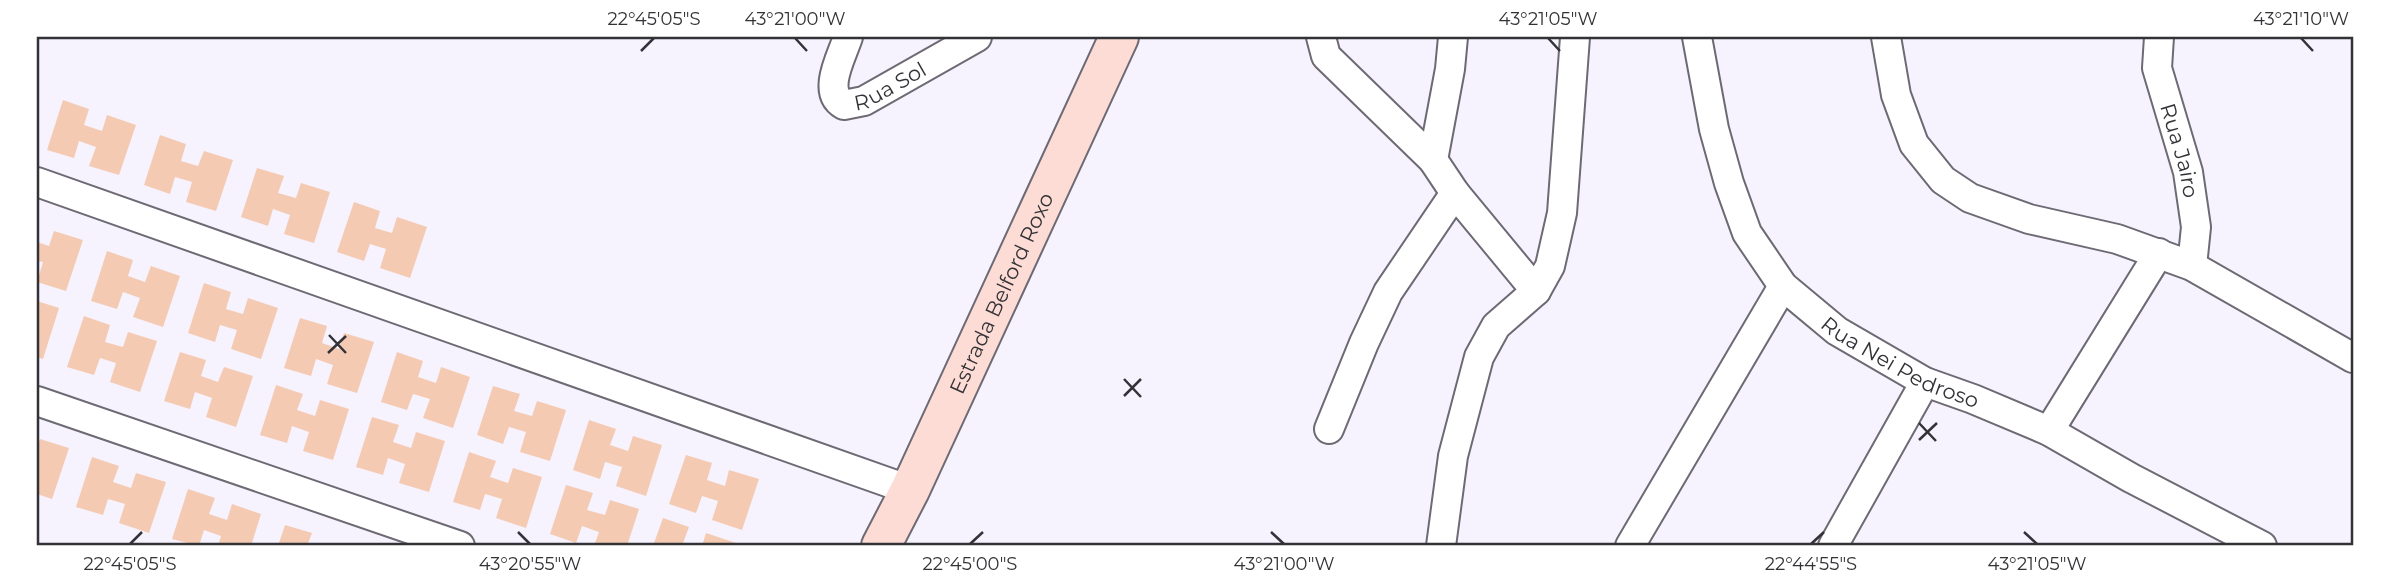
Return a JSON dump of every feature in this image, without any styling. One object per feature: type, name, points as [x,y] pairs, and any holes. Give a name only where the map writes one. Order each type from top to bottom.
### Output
[{"type":"street","name":"Rua Sol","points":[[848,37],[832,93],[836,101],[844,105],[864,101],[977,37]]},
{"type":"street","name":"Estrada Belford Roxo","points":[[881,546],[910,490],[1119,37]]},
{"type":"street","points":[[1321,37],[1326,55],[1433,160],[1455,193],[1536,291]]},
{"type":"street","points":[[1433,160],[1450,69],[1453,37]]},
{"type":"street","points":[[1441,546],[1453,456],[1479,357],[1496,326],[1536,291],[1550,266],[1562,214],[1575,37]]},
{"type":"street","name":"Rua Nei Pedroso","points":[[1697,37],[1714,129],[1729,183],[1747,233],[1783,286],[1837,331],[1925,382],[1973,398],[2049,431],[2131,478],[2262,546]]},
{"type":"street","points":[[1886,37],[1896,95],[1914,144],[1943,180],[1969,198],[2029,219],[2117,239],[2192,266],[2353,358]]},
{"type":"street","name":"Rua Jairo","points":[[2159,37],[2157,68],[2188,172],[2196,227],[2192,266]]},
{"type":"street","points":[[37,182],[910,490]]},
{"type":"street","points":[[1329,429],[1388,292],[1455,193]]},
{"type":"street","points":[[2049,431],[2159,253]]},
{"type":"street","points":[[1630,546],[1783,286]]},
{"type":"street","points":[[1833,546],[1925,382]]},
{"type":"street","points":[[37,401],[460,546]]},
{"type":"building","points":[[63,100],[89,109],[84,125],[102,131],[107,115],[136,125],[119,175],[89,166],[96,147],[79,141],[74,158],[47,150]]},
{"type":"building","points":[[160,135],[186,144],[181,161],[198,166],[204,151],[233,160],[216,211],[186,202],[192,182],[175,177],[170,194],[144,185]]},
{"type":"building","points":[[257,168],[284,176],[278,193],[296,198],[301,183],[330,192],[314,243],[284,234],[290,215],[273,209],[268,226],[241,217]]},
{"type":"building","points":[[354,202],[380,211],[375,228],[392,233],[397,217],[427,227],[410,278],[380,268],[386,249],[370,244],[364,261],[337,252]]},
{"type":"building","points":[[54,231],[83,240],[66,291],[37,282],[43,262],[37,261],[37,242],[49,246]]},
{"type":"building","points":[[107,251],[133,260],[128,276],[145,282],[151,266],[180,276],[163,327],[133,317],[140,298],[123,292],[117,309],[91,301]]},
{"type":"building","points":[[204,283],[231,292],[226,309],[243,314],[248,298],[278,308],[261,359],[231,349],[237,330],[220,325],[215,342],[188,333]]},
{"type":"building","points":[[37,301],[59,308],[43,359],[37,357]]},
{"type":"building","points":[[84,316],[110,325],[105,342],[123,347],[128,332],[157,341],[140,392],[110,382],[116,363],[100,358],[94,375],[67,367]]},
{"type":"building","points":[[300,318],[327,326],[322,343],[339,349],[344,333],[374,342],[357,393],[327,384],[333,365],[316,359],[311,376],[284,368]]},
{"type":"building","points":[[180,352],[206,360],[201,376],[218,382],[224,367],[253,376],[236,427],[206,417],[212,398],[195,392],[190,409],[164,401]]},
{"type":"building","points":[[397,352],[423,361],[418,377],[436,383],[441,367],[470,377],[453,428],[423,418],[430,399],[413,394],[407,410],[381,402]]},
{"type":"building","points":[[276,385],[303,394],[297,410],[315,416],[320,400],[349,409],[333,460],[303,451],[309,432],[292,426],[287,443],[260,435]]},
{"type":"building","points":[[493,386],[520,394],[514,411],[532,416],[537,401],[566,410],[550,461],[520,452],[526,432],[509,427],[503,444],[477,435]]},
{"type":"building","points":[[372,417],[399,425],[393,442],[411,448],[416,432],[445,441],[429,492],[399,483],[405,464],[388,458],[383,475],[356,467]]},
{"type":"building","points":[[589,420],[616,429],[610,445],[628,451],[633,436],[662,445],[646,496],[616,486],[622,467],[605,462],[600,479],[573,470]]},
{"type":"building","points":[[40,439],[69,448],[52,499],[37,494],[37,448]]},
{"type":"building","points":[[469,452],[496,461],[490,477],[508,483],[513,468],[542,477],[526,528],[496,518],[502,499],[485,494],[480,510],[453,502]]},
{"type":"building","points":[[686,455],[712,463],[707,480],[725,486],[729,470],[759,479],[742,530],[712,520],[718,501],[702,496],[696,513],[669,504]]},
{"type":"building","points":[[92,457],[119,466],[113,482],[131,488],[136,473],[166,482],[149,533],[119,523],[125,504],[108,499],[103,515],[76,507]]},
{"type":"building","points":[[566,485],[593,493],[587,510],[605,515],[610,500],[639,509],[627,546],[594,546],[599,532],[582,526],[576,543],[550,534]]},
{"type":"building","points":[[188,489],[215,498],[209,514],[227,520],[232,504],[261,514],[251,546],[218,546],[221,536],[204,530],[199,546],[172,539]]},
{"type":"building","points":[[663,518],[689,527],[683,543],[690,546],[653,546]]},
{"type":"building","points":[[285,525],[312,533],[307,546],[278,546]]},
{"type":"building","points":[[706,533],[736,543],[735,546],[702,546]]}]
